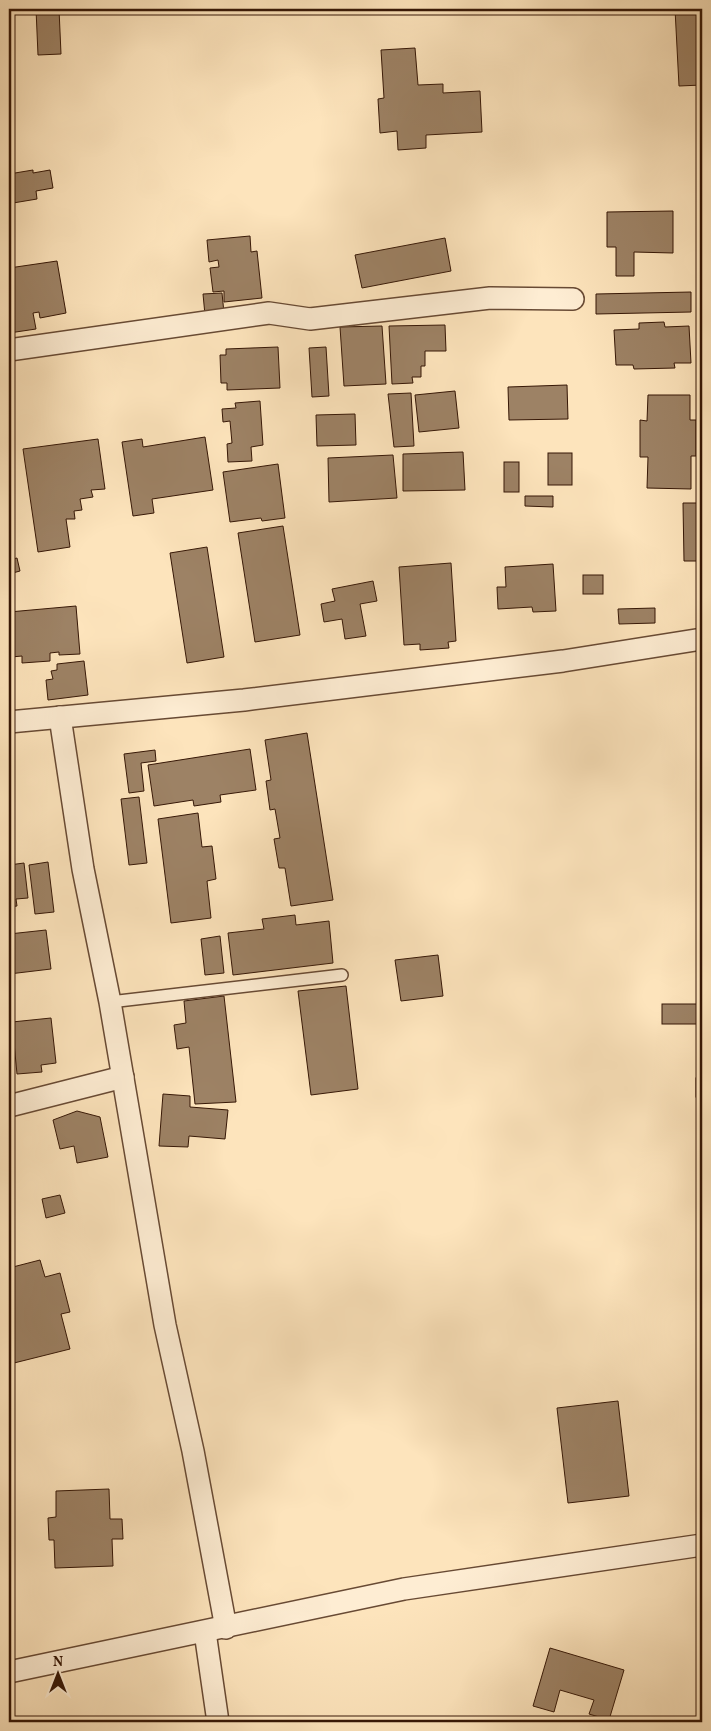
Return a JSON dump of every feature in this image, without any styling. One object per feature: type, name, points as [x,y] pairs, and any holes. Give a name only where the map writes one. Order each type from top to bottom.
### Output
[{"type":"street","points":[[9,350],[269,313],[310,319],[490,298],[573,299]]},
{"type":"street","points":[[9,722],[244,700],[563,661],[702,639]]},
{"type":"street","points":[[60,717],[83,869],[110,1002],[165,1325],[193,1451],[226,1628]]},
{"type":"street","points":[[9,1106],[123,1077]]},
{"type":"street","points":[[9,1672],[226,1628],[404,1589],[702,1545]]},
{"type":"street","points":[[205,1632],[218,1722]]},
{"type":"lane","points":[[110,1002],[342,976]]},
{"type":"building","points":[[36,9],[59,9],[61,54],[38,55]]},
{"type":"building","points":[[675,9],[698,9],[702,85],[679,86]]},
{"type":"building","points":[[415,48],[418,85],[443,84],[443,93],[480,91],[482,132],[426,135],[426,148],[398,150],[397,131],[380,133],[378,99],[384,98],[381,50]]},
{"type":"building","points":[[33,170],[33,173],[50,170],[53,188],[36,191],[37,199],[13,203],[9,174]]},
{"type":"building","points":[[673,211],[673,253],[634,252],[634,276],[616,276],[616,247],[607,247],[607,212]]},
{"type":"building","points":[[250,236],[251,252],[257,251],[262,298],[224,302],[224,291],[213,292],[210,268],[219,267],[218,260],[209,262],[207,240]]},
{"type":"building","points":[[445,238],[451,271],[362,288],[355,255]]},
{"type":"building","points":[[57,261],[66,313],[40,318],[39,312],[33,313],[36,329],[9,333],[9,268]]},
{"type":"building","points":[[691,292],[691,312],[596,314],[596,294]]},
{"type":"building","points":[[222,293],[224,313],[205,315],[203,294]]},
{"type":"building","points":[[664,322],[665,327],[689,326],[691,363],[674,363],[675,368],[634,369],[633,365],[616,365],[614,330],[639,329],[639,323]]},
{"type":"building","points":[[445,325],[446,351],[425,351],[425,366],[421,366],[421,377],[412,377],[413,383],[392,384],[389,326]]},
{"type":"building","points":[[382,326],[386,384],[344,386],[340,327]]},
{"type":"building","points":[[278,347],[280,388],[227,390],[227,383],[221,383],[220,355],[226,355],[226,349]]},
{"type":"building","points":[[326,347],[329,396],[312,397],[309,348]]},
{"type":"building","points":[[567,385],[568,419],[509,420],[508,387]]},
{"type":"building","points":[[455,391],[459,428],[419,432],[415,395]]},
{"type":"building","points":[[411,393],[414,446],[394,447],[388,394]]},
{"type":"building","points":[[648,395],[690,395],[690,420],[696,420],[696,456],[691,456],[691,489],[647,488],[648,457],[640,457],[640,420],[647,421]]},
{"type":"building","points":[[260,401],[263,445],[251,447],[252,461],[228,462],[227,444],[232,443],[230,421],[223,422],[222,409],[236,408],[235,403]]},
{"type":"building","points":[[355,414],[356,445],[317,446],[316,415]]},
{"type":"building","points":[[205,437],[213,490],[152,499],[154,513],[133,516],[122,442],[142,439],[143,447]]},
{"type":"building","points":[[98,439],[105,489],[91,490],[93,497],[80,499],[82,510],[74,511],[75,519],[66,519],[70,547],[38,552],[23,449]]},
{"type":"building","points":[[463,452],[465,490],[403,491],[403,454]]},
{"type":"building","points":[[548,453],[572,453],[572,485],[548,485]]},
{"type":"building","points":[[393,455],[397,498],[329,502],[328,458]]},
{"type":"building","points":[[504,462],[519,462],[519,492],[504,492]]},
{"type":"building","points":[[278,464],[285,518],[262,521],[261,518],[230,522],[223,472]]},
{"type":"building","points":[[525,496],[553,496],[553,507],[525,506]]},
{"type":"building","points":[[683,503],[702,503],[702,561],[684,561]]},
{"type":"building","points":[[283,526],[300,635],[255,642],[238,533]]},
{"type":"building","points":[[207,547],[224,657],[187,663],[170,553]]},
{"type":"building","points":[[17,558],[20,571],[9,574],[9,560]]},
{"type":"building","points":[[451,563],[456,641],[448,642],[449,648],[420,650],[420,644],[404,645],[399,567]]},
{"type":"building","points":[[553,564],[556,611],[533,612],[532,607],[498,609],[497,587],[506,587],[505,567]]},
{"type":"building","points":[[583,575],[603,575],[603,594],[583,594]]},
{"type":"building","points":[[373,581],[377,601],[360,604],[366,636],[345,639],[342,619],[324,622],[321,604],[335,601],[332,589]]},
{"type":"building","points":[[76,606],[80,654],[59,655],[59,652],[50,653],[50,661],[22,663],[22,656],[11,657],[9,612]]},
{"type":"building","points":[[655,608],[655,623],[619,624],[618,609]]},
{"type":"building","points":[[84,661],[88,695],[48,700],[46,680],[53,679],[51,671],[57,670],[57,664]]},
{"type":"building","points":[[307,733],[333,900],[291,906],[285,868],[279,868],[274,839],[280,838],[275,809],[270,810],[266,781],[271,780],[265,740]]},
{"type":"building","points":[[250,749],[256,790],[220,795],[221,802],[194,806],[193,800],[154,806],[148,765]]},
{"type":"building","points":[[155,750],[156,761],[141,763],[144,791],[129,793],[124,754]]},
{"type":"building","points":[[139,797],[147,863],[129,865],[121,799]]},
{"type":"building","points":[[198,813],[202,847],[212,846],[216,879],[207,881],[211,918],[171,923],[158,819]]},
{"type":"building","points":[[48,862],[54,912],[35,914],[29,865]]},
{"type":"building","points":[[24,863],[28,898],[16,899],[17,906],[9,907],[9,865]]},
{"type":"building","points":[[295,915],[296,925],[329,921],[333,963],[233,975],[228,933],[264,929],[262,919]]},
{"type":"building","points":[[46,930],[51,969],[9,974],[9,934]]},
{"type":"building","points":[[220,936],[224,973],[205,975],[201,939]]},
{"type":"building","points":[[438,955],[443,996],[401,1001],[395,960]]},
{"type":"building","points":[[346,986],[358,1089],[311,1095],[298,991]]},
{"type":"building","points":[[224,996],[236,1102],[195,1104],[189,1047],[177,1049],[174,1025],[186,1023],[184,1001]]},
{"type":"building","points":[[662,1004],[702,1004],[702,1024],[662,1024]]},
{"type":"building","points":[[51,1018],[56,1063],[41,1065],[42,1072],[17,1074],[12,1022]]},
{"type":"building","points":[[698,1045],[702,1045],[702,1064],[697,1064]]},
{"type":"building","points":[[9,1061],[11,1061],[13,1083],[9,1083]]},
{"type":"building","points":[[696,1078],[702,1078],[702,1097],[696,1097]]},
{"type":"building","points":[[163,1094],[190,1096],[190,1107],[228,1110],[225,1139],[189,1136],[188,1147],[159,1146]]},
{"type":"building","points":[[77,1111],[100,1117],[108,1157],[77,1163],[74,1146],[60,1149],[53,1120]]},
{"type":"building","points":[[60,1195],[65,1213],[46,1218],[42,1199]]},
{"type":"building","points":[[40,1260],[45,1277],[60,1273],[70,1312],[61,1314],[70,1349],[10,1364],[9,1268]]},
{"type":"building","points":[[618,1401],[629,1496],[568,1503],[557,1408]]},
{"type":"building","points":[[109,1489],[110,1519],[122,1519],[123,1539],[112,1539],[113,1566],[55,1568],[54,1540],[49,1540],[48,1518],[56,1517],[56,1491]]},
{"type":"building","points":[[550,1648],[624,1670],[609,1720],[589,1714],[594,1700],[560,1690],[554,1712],[533,1706]]}]
